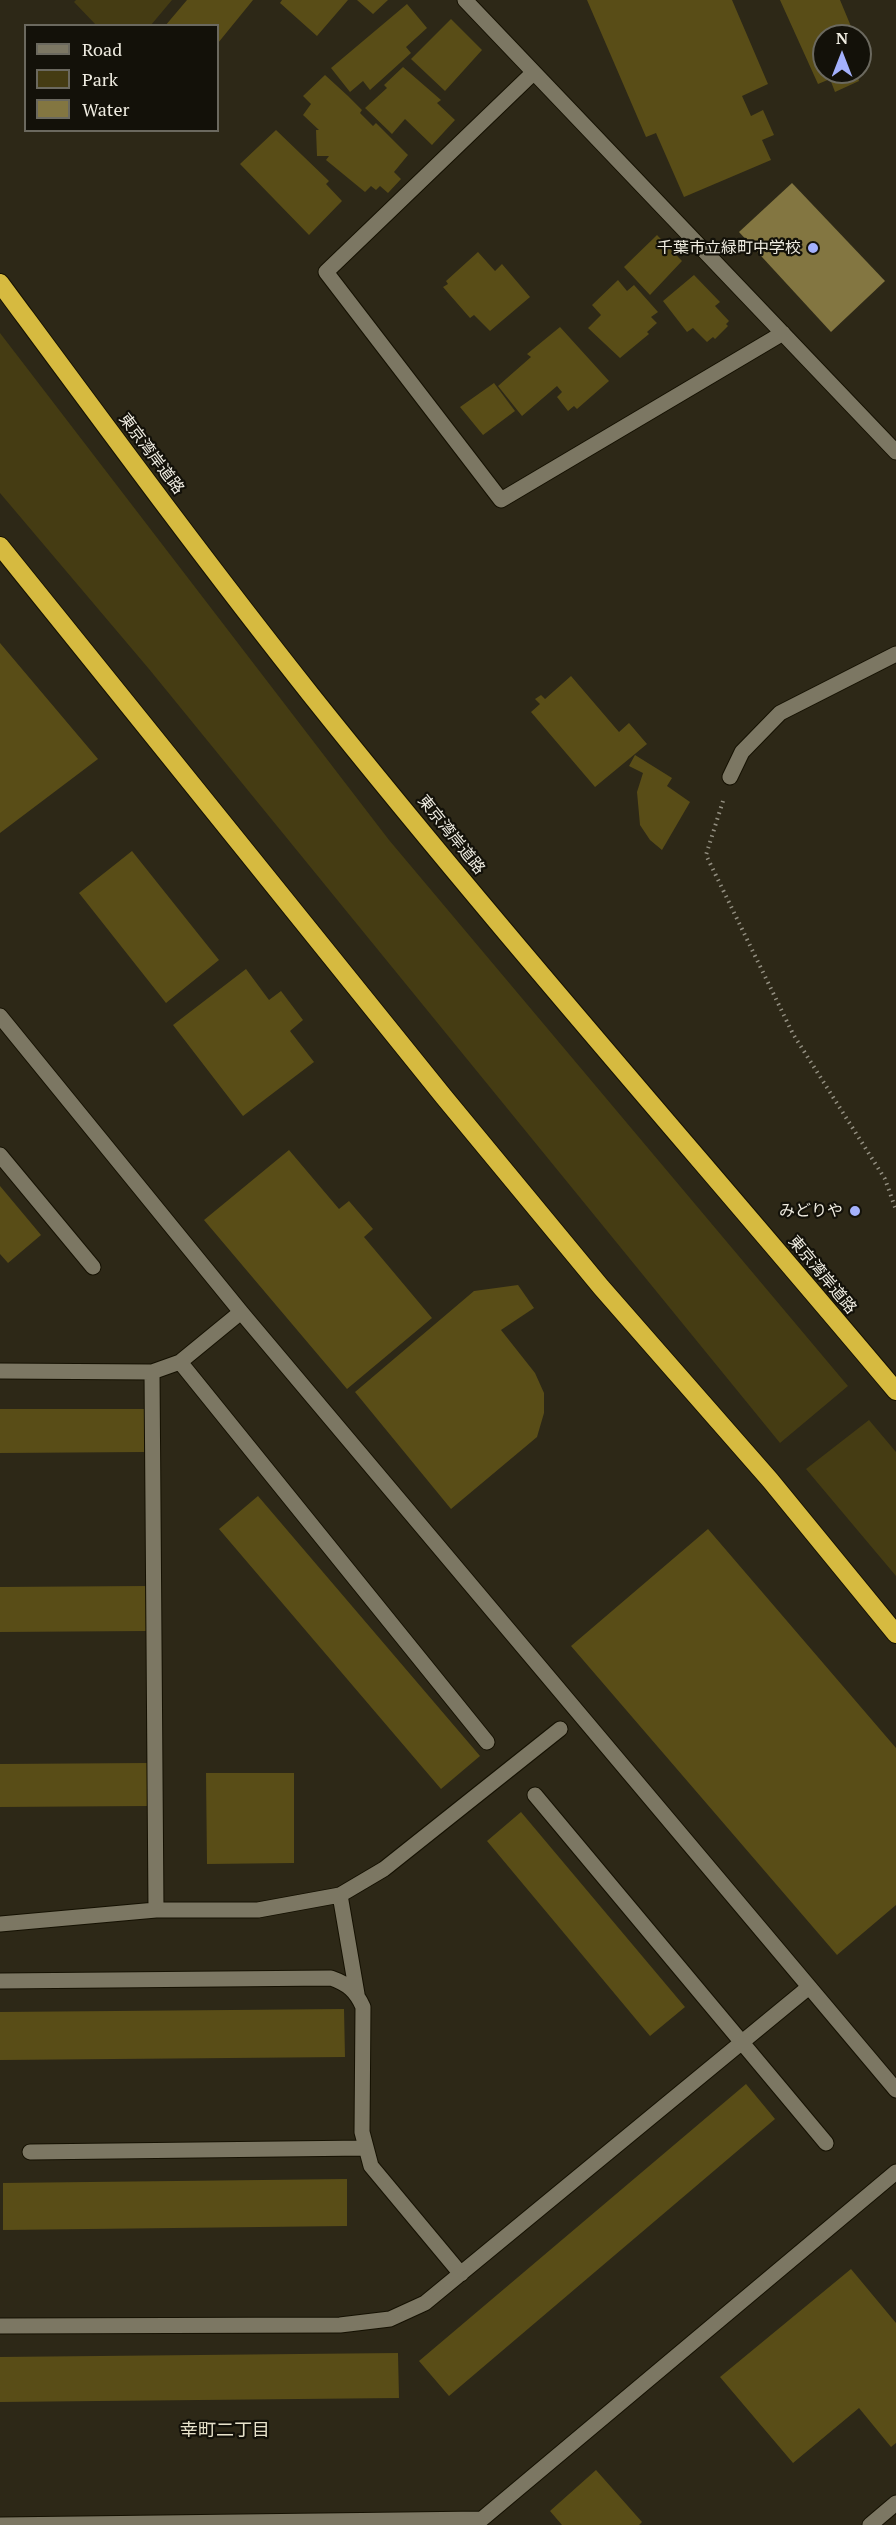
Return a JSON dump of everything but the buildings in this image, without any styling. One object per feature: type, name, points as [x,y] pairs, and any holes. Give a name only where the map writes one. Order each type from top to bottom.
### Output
[{"type":"highway","name":"東京湾岸道路","points":[[0,283],[205,559],[311,696],[565,1005],[896,1392]]},
{"type":"highway","points":[[0,546],[444,1097],[601,1287],[770,1480],[896,1634]]},
{"type":"street","points":[[465,0],[896,452]]},
{"type":"street","points":[[533,73],[326,272],[501,500],[783,333]]},
{"type":"street","points":[[730,777],[742,752],[780,713],[896,654]]},
{"type":"street","points":[[0,1016],[241,1312],[896,2090]]},
{"type":"street","points":[[0,1155],[93,1267]]},
{"type":"street","points":[[0,1371],[152,1372],[180,1362],[241,1312]]},
{"type":"street","points":[[180,1362],[487,1742]]},
{"type":"street","points":[[152,1372],[156,1910]]},
{"type":"street","points":[[0,1924],[156,1910],[258,1910],[340,1895],[384,1869],[560,1729]]},
{"type":"street","points":[[535,1795],[826,2143]]},
{"type":"street","points":[[340,1895],[357,1994],[363,2007],[362,2132],[365,2148],[371,2166],[461,2274]]},
{"type":"street","points":[[0,1981],[331,1978],[346,1984],[357,1994]]},
{"type":"street","points":[[0,2326],[340,2325],[390,2319],[425,2303],[809,1987]]},
{"type":"street","points":[[30,2152],[365,2148]]},
{"type":"street","points":[[0,2525],[485,2522],[896,2172]]},
{"type":"street","points":[[870,2525],[896,2503]]},
{"type":"path","points":[[730,777],[706,855],[793,1034],[885,1179],[896,1210]]},
{"type":"green space","points":[[76,0],[172,0],[152,24],[95,24],[74,2]]},
{"type":"green space","points":[[0,333],[389,840],[848,1386],[780,1443],[149,669],[0,493]]},
{"type":"green space","points":[[869,1420],[896,1452],[896,1576],[806,1469]]},
{"type":"water","points":[[792,183],[885,281],[831,332],[739,232]]},
{"type":"place","name":"千葉市立緑町中学校","points":[[813,248]]},
{"type":"place","name":"みどりや","points":[[855,1211]]},
{"type":"district","name":"幸町二丁目","points":[[225,2431]]}]
